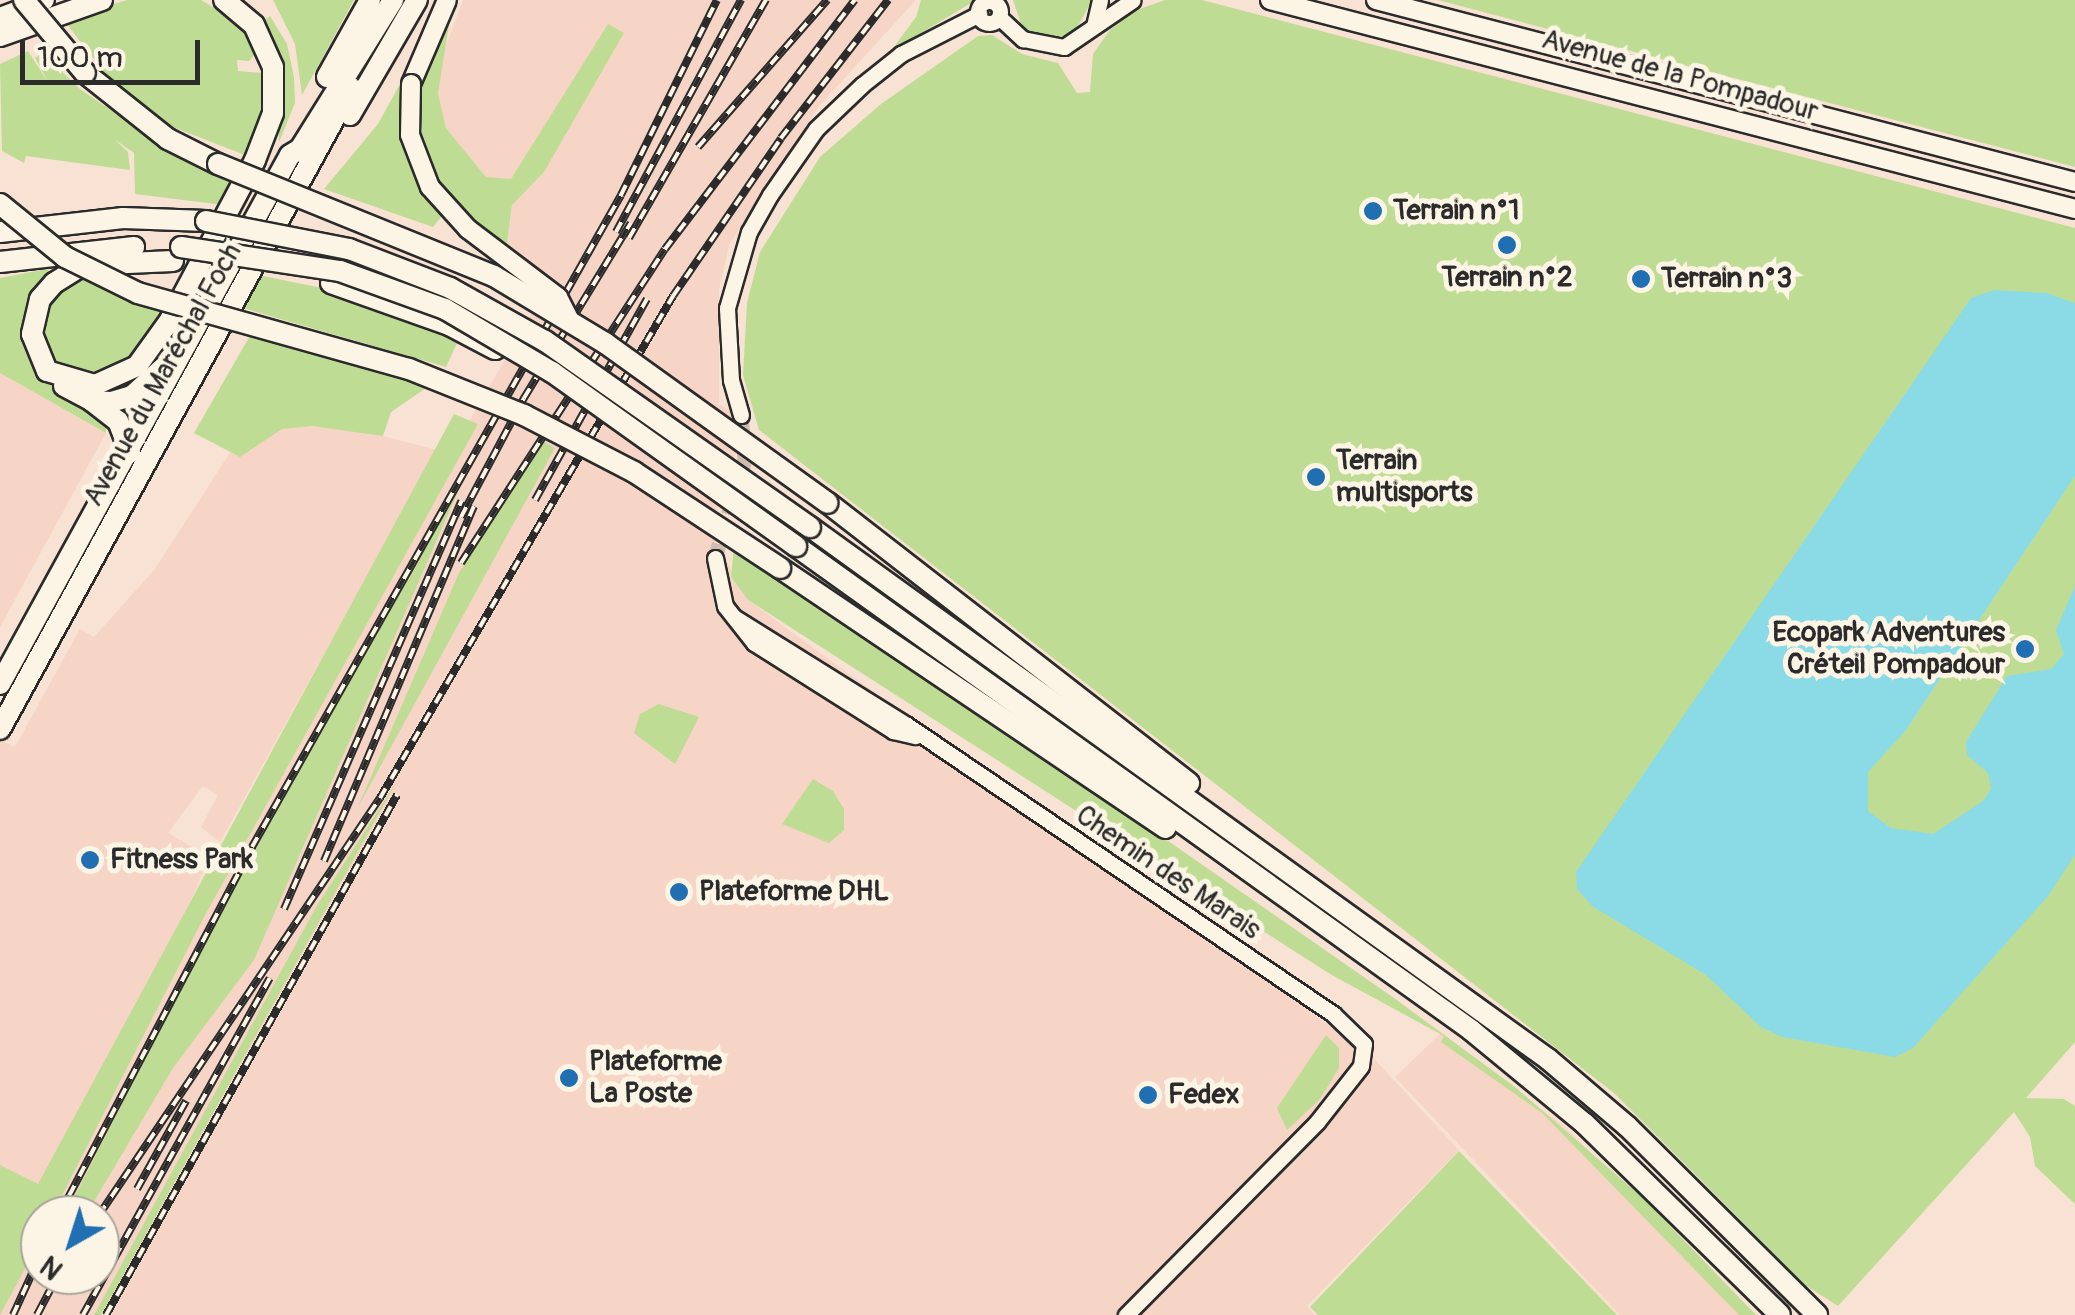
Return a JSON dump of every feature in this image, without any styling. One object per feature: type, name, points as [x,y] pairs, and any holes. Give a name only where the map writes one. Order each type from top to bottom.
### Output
[{"type":"highway","points":[[0,36],[102,0]]},
{"type":"highway","points":[[290,154],[290,142],[370,0]]},
{"type":"highway","name":"Avenue du Maréchal Foch","points":[[0,684],[290,154],[300,149],[393,0]]},
{"type":"highway","points":[[310,171],[417,0]]},
{"type":"highway","points":[[30,1],[86,73],[168,138],[456,256],[570,319],[828,503],[1211,800],[1227,825]]},
{"type":"highway","points":[[48,372],[95,386],[137,366],[154,346],[266,136],[273,68],[262,38],[231,5]]},
{"type":"highway","name":"Avenue du Maréchal Foch","points":[[0,729],[310,171],[368,45]]},
{"type":"highway","points":[[0,208],[106,209],[123,218]]},
{"type":"highway","points":[[0,208],[65,257],[138,294],[410,369],[524,414],[634,472],[1176,836],[1213,846]]},
{"type":"highway","points":[[0,232],[123,218],[206,222],[349,249],[450,288],[545,341],[1227,825],[1548,1059],[1628,1126],[1817,1315]]},
{"type":"highway","points":[[0,262],[74,249],[289,259],[391,286],[491,332],[796,546],[1539,1084],[1780,1315]]},
{"type":"highway","points":[[124,502],[131,450],[118,421],[48,372],[32,334],[40,299],[54,283],[83,265],[177,254],[330,283],[449,324],[552,372]]},
{"type":"highway","points":[[92,401],[140,391],[187,338]]},
{"type":"main road","points":[[447,0],[412,84],[410,135],[430,187],[468,229],[558,297],[570,319]]},
{"type":"main road","name":"Avenue de la Pompadour","points":[[1270,0],[2075,209]]},
{"type":"main road","name":"Avenue de la Pompadour","points":[[1376,0],[2075,182]]},
{"type":"main road","points":[[0,17],[30,1]]},
{"type":"street","points":[[979,14],[980,5],[992,0],[999,17],[1044,48],[1074,44],[1134,0]]},
{"type":"street","points":[[1093,29],[1100,0]]},
{"type":"street","points":[[979,14],[988,22],[999,17]]},
{"type":"street","points":[[741,414],[731,380],[727,308],[749,232],[770,196],[816,129],[862,85],[901,54],[979,14]]},
{"type":"street","name":"Chemin des Marais","points":[[715,558],[718,591],[734,617],[1333,1014],[1364,1044],[1361,1066],[1317,1122],[1126,1315]]},
{"type":"shaded area","points":[[463,0],[916,0],[819,106],[729,245],[719,290],[719,404],[746,421],[710,531],[748,600],[1373,1058],[1459,1150],[1307,1306],[1315,1315],[0,1315],[0,740],[15,747],[80,629],[94,637],[155,569],[231,451],[240,456],[282,429],[312,426],[359,430],[437,450],[220,842],[201,827],[218,795],[203,786],[168,833],[209,857],[148,1003],[198,886],[552,279],[507,244],[515,185],[486,177],[446,128],[438,93],[440,62]]},
{"type":"shaded area","points":[[0,373],[106,433],[0,627]]},
{"type":"shaded area","points":[[1441,1033],[1565,1127],[1751,1315],[1620,1315],[1395,1077]]},
{"type":"green space","points":[[127,0],[201,0],[241,24],[256,53],[249,61],[237,60],[238,71],[264,73],[263,119],[250,157],[173,127],[110,80],[63,19]]},
{"type":"green space","points":[[273,0],[354,0],[302,95],[295,44]]},
{"type":"green space","points":[[921,0],[976,0],[891,51],[916,17]]},
{"type":"green space","points":[[1013,0],[1092,0],[1074,34],[1048,39],[1023,30]]},
{"type":"green space","name":"Terrain multisports","points":[[1165,0],[1202,0],[2075,228],[2075,1042],[2026,1098],[2064,1099],[2075,1106],[2075,1204],[2035,1166],[2030,1137],[2014,1112],[1838,1306],[1805,1285],[1614,1093],[759,430],[743,375],[747,303],[760,252],[820,157],[881,104],[978,36],[992,35],[1022,54],[1058,63],[1077,93],[1090,92],[1093,54],[1110,30],[1134,11]]},
{"type":"green space","points":[[1438,0],[2075,0],[2075,167],[1722,75]]},
{"type":"green space","points":[[270,16],[287,44],[294,77],[295,103],[279,142],[275,48],[261,23]]},
{"type":"green space","points":[[445,16],[450,19],[438,93],[446,128],[486,177],[511,179],[608,24],[624,33],[544,172],[512,205],[507,244],[456,205],[420,150],[417,86]]},
{"type":"green space","points":[[28,51],[48,82],[35,58],[43,53],[80,89],[137,128],[188,159],[238,177],[224,205],[135,194],[134,153],[114,139],[128,152],[130,170],[26,156],[24,163],[2,151],[0,64]]},
{"type":"green space","points":[[400,84],[402,142],[416,179],[442,216],[433,227],[324,189],[378,124]]},
{"type":"green space","points":[[47,269],[51,275],[27,302],[22,329],[30,359],[51,385],[106,418],[106,433],[0,373],[0,278]]},
{"type":"green space","points":[[82,274],[164,308],[135,355],[83,376],[51,358],[40,327],[57,291]]},
{"type":"green space","points":[[258,275],[332,290],[459,339],[446,367],[243,308]]},
{"type":"green space","points":[[251,334],[426,388],[391,412],[383,436],[312,426],[282,429],[240,457],[194,433]]},
{"type":"green space","points":[[454,414],[478,424],[204,917],[62,1195],[20,1195],[20,1278],[0,1315],[0,1165],[38,1184]]},
{"type":"green space","points":[[543,441],[555,448],[357,809],[459,573]]},
{"type":"green space","points":[[466,473],[254,960],[173,1068],[98,1195],[75,1195],[219,914]]},
{"type":"green space","points":[[734,546],[918,667],[1394,998],[1515,1087],[1642,1197],[1756,1315],[1739,1315],[1542,1113],[1441,1042],[1444,1036],[1330,974],[748,600],[731,577]]},
{"type":"green space","points":[[659,704],[699,717],[675,764],[634,733],[640,714]]},
{"type":"green space","points":[[813,779],[833,791],[844,809],[844,830],[829,843],[782,824]]},
{"type":"green space","points":[[397,781],[120,1281],[120,1267],[316,907]]},
{"type":"green space","points":[[1326,1035],[1339,1048],[1339,1068],[1320,1099],[1287,1130],[1277,1108]]},
{"type":"green space","points":[[1459,1151],[1617,1315],[1318,1315],[1310,1307]]},
{"type":"green space","points":[[105,1295],[112,1295],[101,1315],[94,1315]]},
{"type":"water","points":[[1994,290],[2046,293],[2075,303],[2075,476],[1906,730],[1868,772],[1868,811],[1891,828],[1933,834],[1983,801],[1991,789],[1988,773],[1967,755],[1966,742],[2007,676],[2051,669],[2064,654],[2056,630],[2075,586],[2075,855],[2048,896],[1913,1048],[1895,1057],[1782,1037],[1761,1027],[1706,975],[1592,906],[1577,889],[1576,872],[1971,298]]},
{"type":"tunnel","points":[[715,558],[745,459],[741,415]]},
{"type":"railway","points":[[69,1195],[252,847],[621,195],[717,0]]},
{"type":"railway","points":[[616,232],[741,0]]},
{"type":"railway","points":[[629,238],[766,0]]},
{"type":"railway","points":[[698,147],[827,0]]},
{"type":"railway","points":[[461,563],[665,249],[855,0]]},
{"type":"railway","points":[[112,1195],[380,798],[673,296],[781,138],[888,0]]},
{"type":"railway","points":[[461,517],[524,398],[631,223]]},
{"type":"railway","points":[[535,500],[647,299]]},
{"type":"railway","points":[[284,909],[461,501]]},
{"type":"railway","points":[[324,861],[474,506]]},
{"type":"railway","points":[[106,1315],[397,795]]},
{"type":"railway","points":[[83,1315],[270,978]]},
{"type":"railway","points":[[137,1189],[186,1101]]},
{"type":"railway","points":[[13,1315],[22,1295]]},
{"type":"railway","points":[[37,1315],[48,1295]]},
{"type":"place","name":"Terrain n°1","points":[[1373,211]]},
{"type":"place","name":"Terrain n°2","points":[[1507,245]]},
{"type":"place","name":"Terrain n°3","points":[[1641,279]]},
{"type":"place","name":"Terrain multisports","points":[[1316,477]]},
{"type":"place","name":"Ecopark Adventures Créteil Pompadour","points":[[2025,649]]},
{"type":"place","name":"Fitness Park","points":[[90,860]]},
{"type":"place","name":"Plateforme DHL","points":[[679,892]]},
{"type":"place","name":"Plateforme La Poste","points":[[569,1078]]},
{"type":"place","name":"Fedex","points":[[1148,1095]]}]
